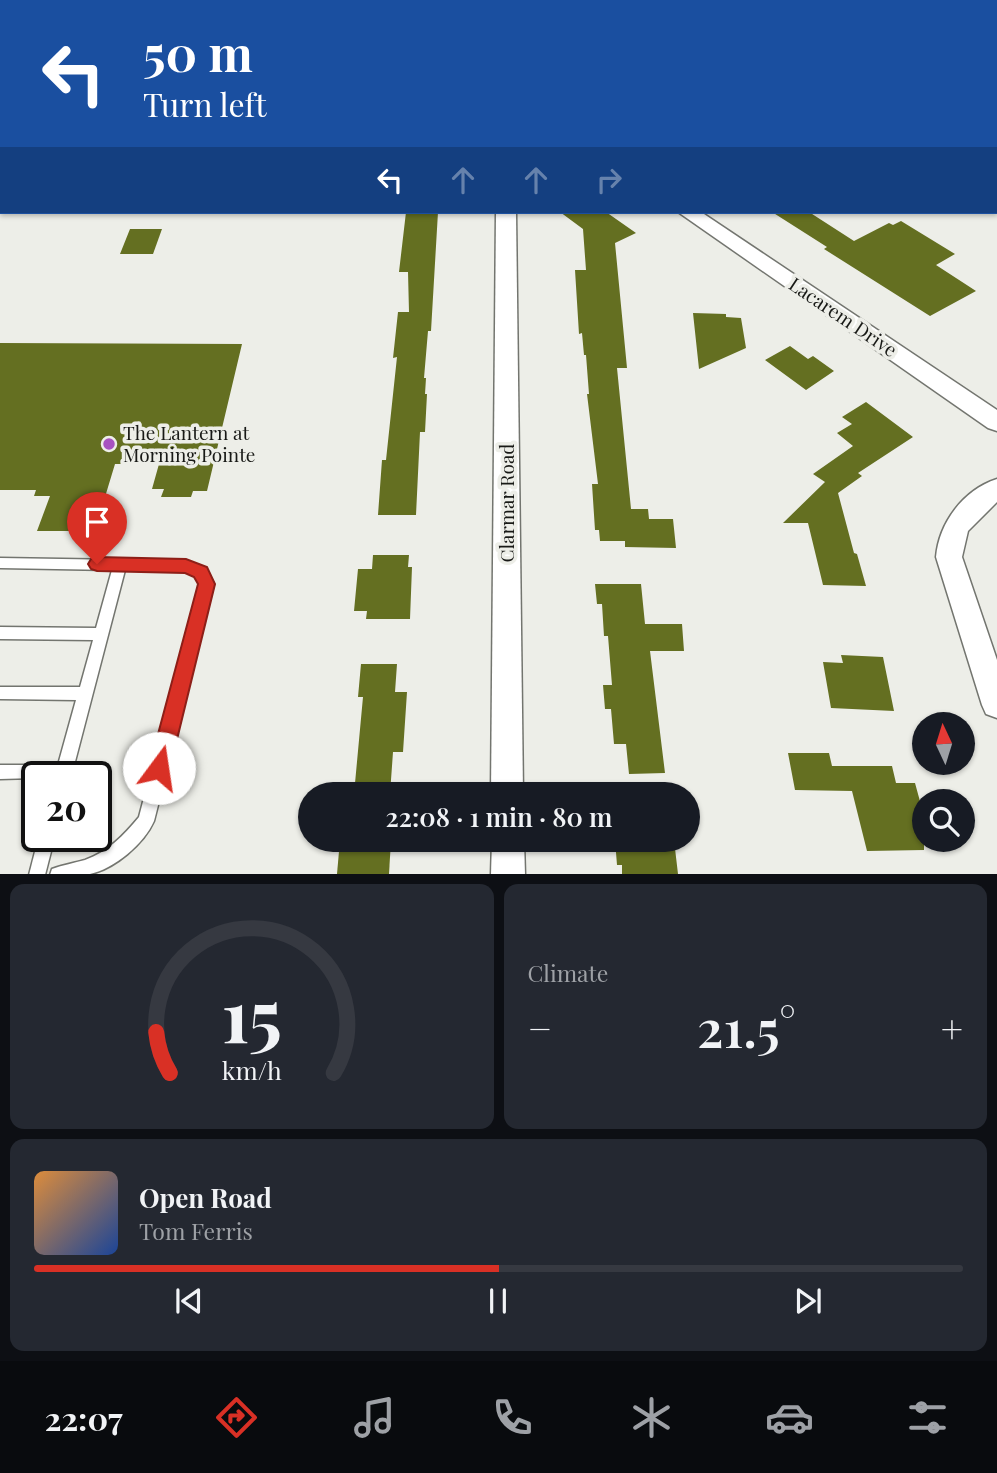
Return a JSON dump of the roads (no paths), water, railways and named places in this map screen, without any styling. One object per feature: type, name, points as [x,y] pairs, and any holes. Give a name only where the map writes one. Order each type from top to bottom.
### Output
[{"type":"street","name":"Clarmar Road","points":[[506,214],[507,782]]},
{"type":"street","name":"Lacarem Drive","points":[[691,214],[997,422]]},
{"type":"street","points":[[997,489],[959,520],[949,543],[949,557],[997,705]]},
{"type":"street","points":[[508,852],[508,874]]},
{"type":"lane","points":[[0,563],[186,566],[201,572],[206,584],[146,821],[125,847],[93,867],[58,874]]},
{"type":"lane","points":[[67,761],[120,565]]},
{"type":"lane","points":[[0,633],[102,634]]},
{"type":"lane","points":[[0,693],[85,694]]},
{"type":"lane","points":[[0,772],[21,773]]},
{"type":"lane","points":[[37,874],[43,852]]},
{"type":"place","name":"The Lantern at Morning Pointe","points":[[109,444]]}]
